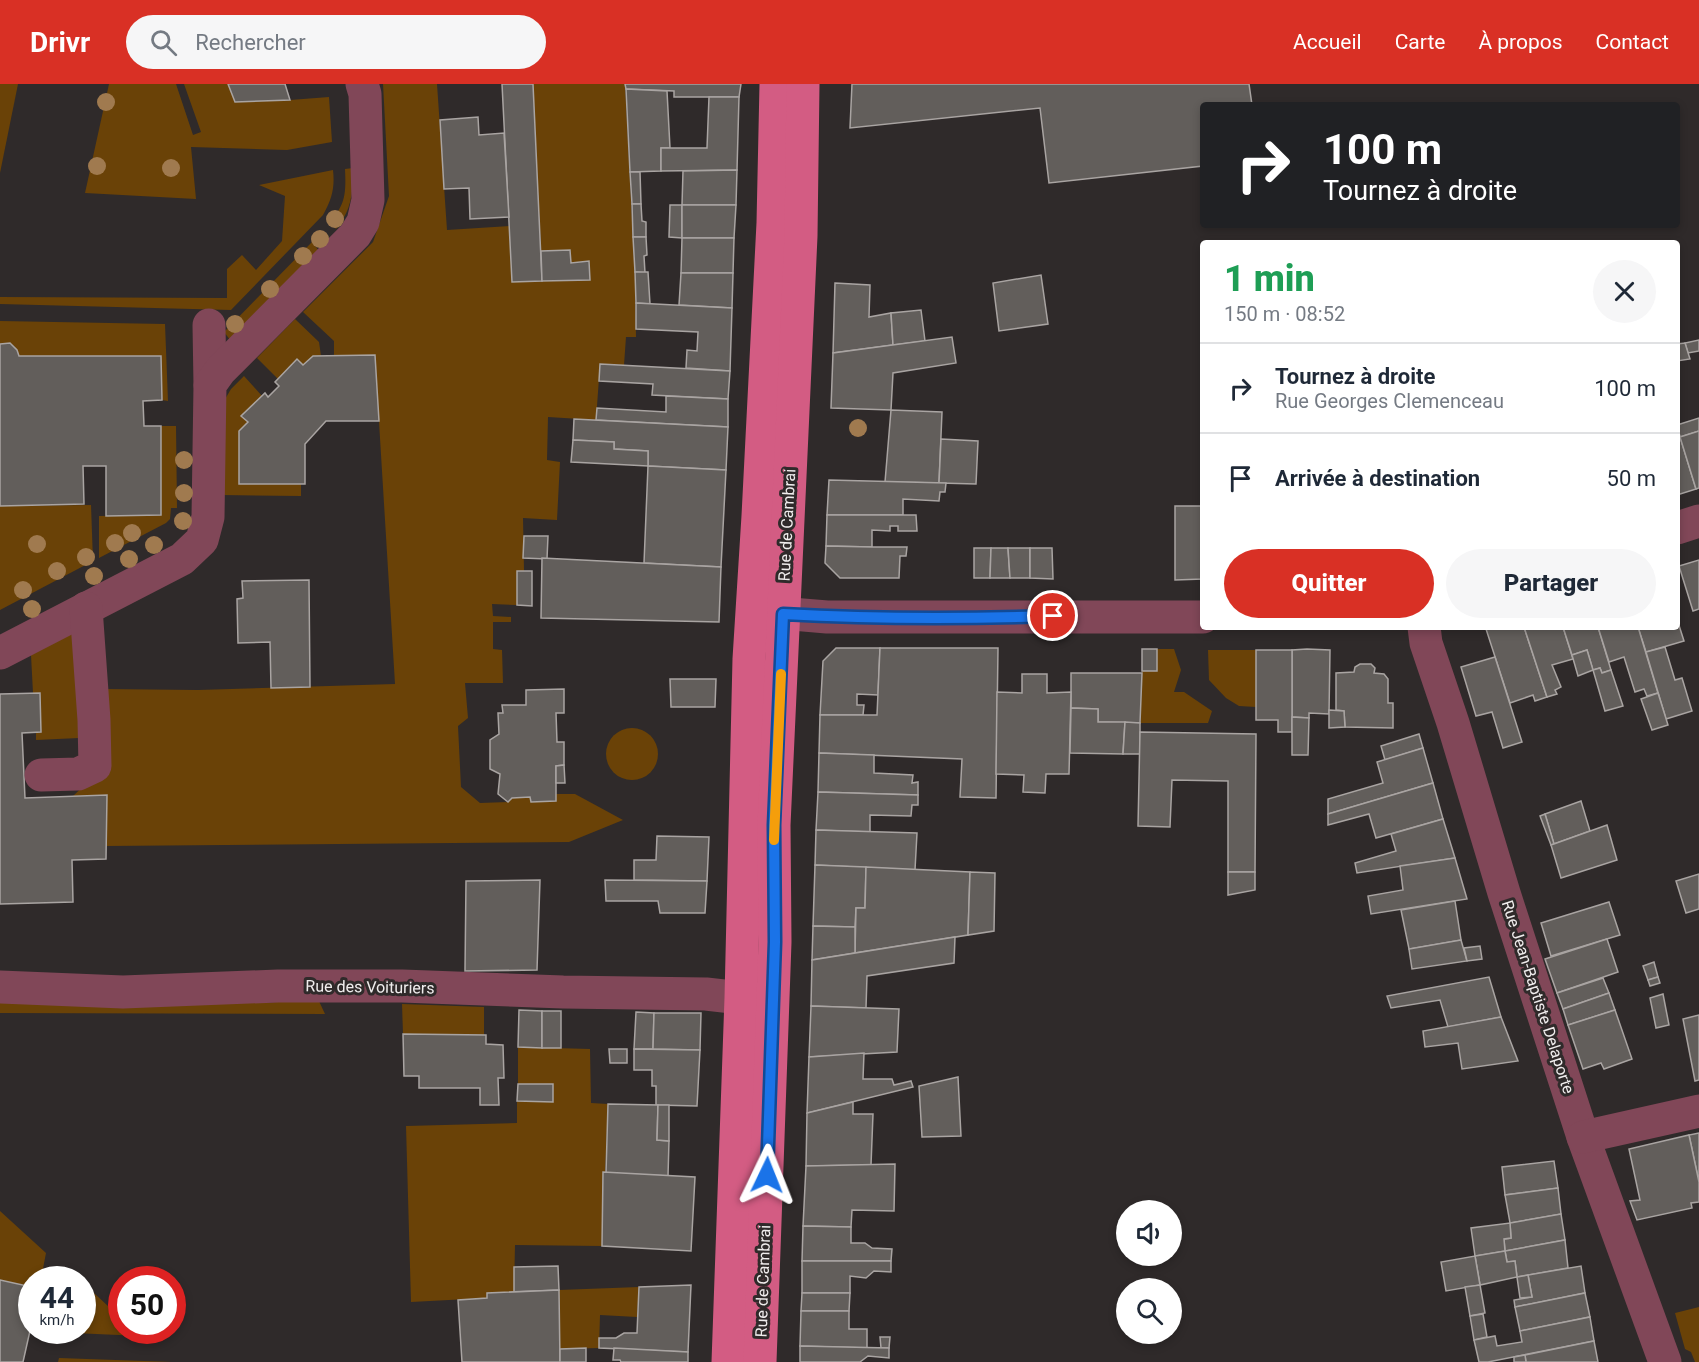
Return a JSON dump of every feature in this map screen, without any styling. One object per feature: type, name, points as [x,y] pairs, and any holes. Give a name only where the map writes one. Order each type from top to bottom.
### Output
[{"type":"main road","name":"Rue de Cambrai","points":[[760,1362],[775,942],[774,825],[767,612],[758,516],[773,223],[776,84]]},
{"type":"main road","name":"Rue de Cambrai","points":[[728,1362],[741,998],[767,612],[801,236],[802,84]]},
{"type":"street","points":[[210,385],[220,371],[355,235],[363,222],[368,200],[365,94],[362,84]]},
{"type":"street","points":[[0,653],[183,559],[202,540],[208,509],[209,325]]},
{"type":"street","points":[[1680,527],[1699,521]]},
{"type":"street","points":[[41,775],[78,774],[95,766],[86,608]]},
{"type":"street","points":[[767,612],[827,617],[1200,617]]},
{"type":"street","name":"Rue Jean-Baptiste Delaporte","points":[[1424,630],[1426,644],[1583,1137],[1665,1362]]},
{"type":"street","name":"Rue des Voituriers","points":[[0,987],[123,992],[278,986],[402,986],[705,994],[741,998]]},
{"type":"street","points":[[1583,1137],[1699,1111]]},
{"type":"shaded area","points":[[0,84],[18,84],[0,173]]},
{"type":"shaded area","points":[[109,84],[176,84],[193,135],[201,132],[184,84],[228,84],[235,102],[329,97],[332,142],[287,150],[191,147],[196,199],[85,193]]},
{"type":"shaded area","points":[[383,84],[437,84],[447,230],[510,226],[513,282],[590,279],[589,261],[571,263],[570,250],[541,251],[533,84],[625,84],[636,337],[626,337],[624,365],[600,364],[596,420],[548,417],[547,460],[560,462],[557,520],[523,518],[524,571],[517,571],[517,605],[492,604],[493,616],[511,617],[511,622],[493,622],[493,649],[502,650],[503,683],[465,683],[468,718],[458,726],[461,787],[480,803],[508,802],[512,798],[530,797],[531,802],[556,801],[556,794],[575,794],[623,820],[569,842],[106,846],[107,795],[73,796],[104,767],[100,689],[198,690],[395,684],[375,356],[334,356],[334,341],[303,312],[373,242],[389,196]]},
{"type":"shaded area","points":[[353,168],[353,185],[348,208],[336,229],[330,222],[344,197],[345,169]]},
{"type":"shaded area","points":[[333,170],[332,193],[323,215],[231,310],[0,304],[0,297],[227,298],[227,269],[242,255],[256,270],[282,241],[285,196],[259,185]]},
{"type":"shaded area","points":[[312,242],[319,251],[231,341],[224,332]]},
{"type":"shaded area","points":[[295,319],[319,342],[321,356],[313,356],[303,365],[297,359],[278,379],[257,358]]},
{"type":"shaded area","points":[[0,321],[165,324],[168,401],[162,400],[161,356],[19,356],[10,343],[0,344]]},
{"type":"shaded area","points":[[244,376],[262,396],[242,416],[248,422],[239,431],[239,484],[301,484],[301,496],[221,495],[221,406],[231,389]]},
{"type":"shaded area","points":[[161,426],[176,426],[177,508],[171,508],[170,519],[166,523],[99,558],[99,516],[161,515]]},
{"type":"shaded area","points":[[91,505],[93,561],[0,610],[0,506]]},
{"type":"shaded area","points":[[77,631],[79,738],[36,740],[36,732],[41,732],[40,693],[33,693],[31,655]]},
{"type":"shaded area","points":[[1157,649],[1174,649],[1181,670],[1174,692],[1184,692],[1212,711],[1208,723],[1140,723],[1142,671],[1157,671]]},
{"type":"shaded area","points":[[1208,650],[1256,650],[1256,707],[1239,706],[1226,698],[1209,680]]},
{"type":"shaded area","points":[[627,728],[637,728],[646,732],[654,740],[658,754],[654,768],[646,776],[637,780],[627,780],[618,776],[610,768],[606,759],[606,749],[610,740],[618,732]]},
{"type":"shaded area","points":[[318,999],[325,1014],[0,1013],[0,1003],[263,1003]]},
{"type":"shaded area","points":[[402,1004],[484,1007],[484,1035],[403,1034]]},
{"type":"shaded area","points":[[518,1047],[590,1049],[591,1103],[608,1104],[602,1246],[515,1245],[514,1292],[487,1293],[487,1298],[411,1302],[406,1126],[517,1123],[517,1101],[553,1102],[553,1084],[518,1084]]},
{"type":"shaded area","points":[[0,1211],[46,1253],[44,1266],[18,1266],[18,1284],[0,1280]]},
{"type":"shaded area","points":[[639,1287],[637,1317],[600,1315],[599,1348],[560,1349],[559,1290]]},
{"type":"shaded area","points":[[96,1295],[108,1306],[108,1335],[96,1334]]},
{"type":"shaded area","points":[[1699,1307],[1699,1362],[1695,1362],[1691,1352],[1685,1349],[1675,1313]]},
{"type":"shaded area","points":[[59,1358],[172,1362],[58,1362]]},
{"type":"building","points":[[228,84],[285,84],[290,100],[235,102]]},
{"type":"building","points":[[502,84],[533,84],[542,281],[512,282]]},
{"type":"building","points":[[625,84],[741,84],[739,97],[674,97],[674,91],[626,89]]},
{"type":"building","points":[[852,84],[1249,84],[1252,102],[1200,102],[1200,166],[1049,183],[1040,108],[850,128]]},
{"type":"building","points":[[626,89],[667,91],[670,148],[661,148],[661,171],[630,172]]},
{"type":"building","points":[[709,97],[739,97],[737,170],[661,171],[661,148],[707,148]]},
{"type":"building","points":[[478,117],[479,135],[504,133],[509,217],[470,219],[469,188],[444,189],[440,120]]},
{"type":"building","points":[[737,170],[736,205],[682,205],[683,171]]},
{"type":"building","points":[[630,172],[640,172],[641,204],[632,204]]},
{"type":"building","points":[[632,204],[641,204],[642,221],[646,222],[646,237],[633,237]]},
{"type":"building","points":[[670,205],[682,205],[682,238],[669,237]]},
{"type":"building","points":[[682,205],[736,205],[734,238],[682,238]]},
{"type":"building","points":[[633,237],[646,237],[645,273],[635,272]]},
{"type":"building","points":[[682,238],[734,238],[733,273],[681,273]]},
{"type":"building","points":[[570,250],[571,263],[589,261],[590,280],[542,281],[541,251]]},
{"type":"building","points":[[635,272],[648,272],[650,304],[636,303]]},
{"type":"building","points":[[681,273],[733,273],[732,308],[679,305]]},
{"type":"building","points":[[1041,275],[1048,324],[999,331],[993,283]]},
{"type":"building","points":[[835,283],[870,285],[869,317],[891,313],[893,345],[833,353]]},
{"type":"building","points":[[636,303],[732,308],[730,371],[686,368],[687,350],[697,351],[698,332],[636,329]]},
{"type":"building","points":[[921,310],[925,341],[893,345],[891,313]]},
{"type":"building","points":[[952,337],[956,363],[893,373],[891,410],[831,408],[833,353]]},
{"type":"building","points":[[1699,340],[1699,351],[1688,353],[1685,343]]},
{"type":"building","points":[[10,343],[19,356],[161,356],[162,400],[143,401],[144,426],[161,426],[161,515],[106,516],[106,466],[83,466],[84,504],[0,506],[0,344]]},
{"type":"building","points":[[1685,343],[1690,359],[1680,361],[1680,344]]},
{"type":"building","points":[[375,355],[379,421],[326,421],[305,444],[305,484],[239,484],[239,431],[248,422],[241,416],[265,393],[268,397],[279,386],[275,382],[297,359],[303,365],[313,356]]},
{"type":"building","points":[[600,364],[730,371],[728,399],[652,395],[653,384],[599,381]]},
{"type":"building","points":[[666,396],[728,399],[728,427],[596,420],[597,408],[666,412]]},
{"type":"building","points":[[891,410],[942,412],[939,483],[885,482]]},
{"type":"building","points":[[1699,418],[1699,431],[1680,437],[1680,424]]},
{"type":"building","points":[[574,419],[728,427],[726,470],[648,466],[648,451],[614,449],[614,442],[573,440]]},
{"type":"building","points":[[1699,431],[1699,488],[1696,489],[1680,437]]},
{"type":"building","points":[[1680,437],[1696,489],[1680,494]]},
{"type":"building","points":[[941,439],[978,441],[976,484],[939,483]]},
{"type":"building","points":[[573,440],[614,442],[614,449],[648,451],[648,466],[571,462]]},
{"type":"building","points":[[648,466],[726,470],[721,567],[644,563]]},
{"type":"building","points":[[829,480],[946,483],[945,492],[940,492],[939,501],[903,499],[903,515],[827,515]]},
{"type":"building","points":[[1175,506],[1200,506],[1200,579],[1175,580]]},
{"type":"building","points":[[827,515],[916,515],[917,531],[898,531],[898,526],[890,526],[890,531],[872,530],[872,547],[826,546]]},
{"type":"building","points":[[524,536],[548,536],[547,559],[523,558]]},
{"type":"building","points":[[826,546],[907,547],[906,556],[900,556],[899,578],[840,578],[825,563]]},
{"type":"building","points":[[974,548],[991,548],[990,578],[974,578]]},
{"type":"building","points":[[991,548],[1008,548],[1010,578],[990,578]]},
{"type":"building","points":[[1008,548],[1030,548],[1030,578],[1010,578]]},
{"type":"building","points":[[1030,548],[1052,548],[1053,579],[1030,578]]},
{"type":"building","points":[[542,558],[721,567],[719,622],[541,618]]},
{"type":"building","points":[[1699,560],[1699,609],[1693,611],[1680,566]]},
{"type":"building","points":[[517,571],[532,571],[532,606],[517,605]]},
{"type":"building","points":[[309,580],[310,687],[271,688],[270,642],[238,643],[237,599],[243,598],[242,581]]},
{"type":"building","points":[[1680,628],[1684,641],[1646,652],[1639,630]]},
{"type":"building","points":[[1486,630],[1525,630],[1547,697],[1535,701],[1533,695],[1510,703]]},
{"type":"building","points":[[1525,630],[1564,630],[1573,659],[1552,665],[1561,687],[1555,690],[1557,694],[1547,697]]},
{"type":"building","points":[[1564,630],[1599,630],[1611,670],[1602,673],[1600,668],[1593,670],[1587,650],[1572,655]]},
{"type":"building","points":[[1599,630],[1639,630],[1658,693],[1647,696],[1644,689],[1635,692],[1624,657],[1609,662]]},
{"type":"building","points":[[1665,647],[1675,680],[1682,678],[1692,711],[1666,719],[1646,652]]},
{"type":"building","points":[[836,648],[880,648],[878,695],[857,694],[857,705],[864,705],[863,715],[820,715],[823,661]]},
{"type":"building","points":[[880,648],[998,648],[996,798],[960,797],[962,759],[819,753],[820,715],[877,715]]},
{"type":"building","points":[[1142,649],[1157,649],[1157,671],[1142,671]]},
{"type":"building","points":[[1256,650],[1292,650],[1292,732],[1278,732],[1278,720],[1256,720]]},
{"type":"building","points":[[1292,650],[1330,650],[1329,714],[1309,713],[1309,718],[1292,717]]},
{"type":"building","points":[[1587,650],[1593,670],[1578,676],[1572,655]]},
{"type":"building","points":[[1495,657],[1522,742],[1503,748],[1492,712],[1476,716],[1461,667]]},
{"type":"building","points":[[1360,664],[1371,664],[1375,668],[1374,673],[1384,674],[1388,679],[1388,703],[1393,703],[1393,728],[1345,727],[1344,711],[1336,710],[1336,673],[1354,672],[1355,667]]},
{"type":"building","points":[[1600,668],[1602,673],[1611,670],[1623,706],[1605,711],[1593,670]]},
{"type":"building","points":[[1071,673],[1142,673],[1140,723],[1098,722],[1098,709],[1071,708]]},
{"type":"building","points":[[1022,674],[1047,674],[1047,693],[1071,692],[1069,774],[1046,774],[1045,793],[1023,792],[1024,775],[996,774],[997,692],[1022,693]]},
{"type":"building","points":[[670,679],[716,679],[715,707],[671,707]]},
{"type":"building","points":[[564,689],[564,713],[556,713],[557,742],[564,742],[564,765],[556,766],[556,801],[531,802],[530,797],[512,798],[508,802],[498,794],[500,774],[490,769],[490,740],[499,734],[498,713],[503,713],[502,705],[526,705],[526,690]]},
{"type":"building","points":[[40,693],[41,732],[22,733],[25,798],[107,795],[106,859],[72,860],[73,902],[0,904],[0,694]]},
{"type":"building","points":[[1658,693],[1668,725],[1652,730],[1641,699]]},
{"type":"building","points":[[1071,708],[1098,709],[1098,722],[1125,722],[1123,754],[1070,753]]},
{"type":"building","points":[[1329,710],[1344,711],[1345,727],[1329,728]]},
{"type":"building","points":[[1292,717],[1309,718],[1308,755],[1292,755]]},
{"type":"building","points":[[1125,722],[1140,723],[1140,754],[1123,754]]},
{"type":"building","points":[[1140,732],[1256,734],[1255,872],[1228,872],[1228,781],[1172,780],[1170,827],[1138,826]]},
{"type":"building","points":[[1419,734],[1423,748],[1385,760],[1381,746]]},
{"type":"building","points":[[1423,748],[1433,783],[1328,814],[1328,799],[1383,783],[1377,762]]},
{"type":"building","points":[[819,753],[874,755],[874,773],[913,775],[912,783],[918,782],[918,795],[818,792]]},
{"type":"building","points":[[564,765],[565,783],[556,783],[556,766]]},
{"type":"building","points":[[1433,783],[1443,819],[1376,838],[1369,814],[1328,825],[1328,814]]},
{"type":"building","points":[[818,792],[918,795],[918,805],[912,805],[911,816],[870,815],[870,832],[816,830]]},
{"type":"building","points":[[1581,801],[1590,831],[1554,844],[1545,814]]},
{"type":"building","points":[[1545,814],[1554,844],[1551,845],[1540,816]]},
{"type":"building","points":[[1443,819],[1455,858],[1357,873],[1355,863],[1396,851],[1391,834]]},
{"type":"building","points":[[1607,825],[1617,860],[1561,878],[1551,845]]},
{"type":"building","points":[[816,830],[917,833],[915,870],[815,865]]},
{"type":"building","points":[[657,836],[709,837],[707,881],[634,880],[634,860],[656,860]]},
{"type":"building","points":[[1455,858],[1467,899],[1371,914],[1368,896],[1403,890],[1400,866]]},
{"type":"building","points":[[815,865],[866,867],[865,908],[856,908],[855,927],[813,926]]},
{"type":"building","points":[[866,867],[970,872],[968,935],[855,953],[856,908],[865,908]]},
{"type":"building","points":[[970,872],[995,873],[994,931],[968,935]]},
{"type":"building","points":[[1228,872],[1255,872],[1255,890],[1228,895]]},
{"type":"building","points":[[1699,874],[1699,909],[1686,913],[1676,881]]},
{"type":"building","points":[[540,880],[537,970],[465,971],[466,881]]},
{"type":"building","points":[[605,880],[707,881],[705,913],[660,913],[658,901],[606,901]]},
{"type":"building","points":[[1455,901],[1461,940],[1409,949],[1401,910]]},
{"type":"building","points":[[1609,902],[1620,935],[1551,956],[1541,923]]},
{"type":"building","points":[[813,926],[855,927],[855,953],[812,960]]},
{"type":"building","points":[[955,937],[954,963],[867,976],[866,1008],[811,1006],[812,960]]},
{"type":"building","points":[[1607,939],[1618,972],[1557,993],[1545,959]]},
{"type":"building","points":[[1461,940],[1467,961],[1412,969],[1409,949]]},
{"type":"building","points":[[1480,946],[1482,959],[1467,961],[1464,948]]},
{"type":"building","points":[[1654,962],[1658,977],[1648,980],[1643,966]]},
{"type":"building","points":[[1489,977],[1501,1017],[1448,1027],[1440,1000],[1391,1008],[1387,996]]},
{"type":"building","points":[[1658,977],[1660,983],[1650,986],[1648,980]]},
{"type":"building","points":[[1603,978],[1609,993],[1563,1009],[1557,993]]},
{"type":"building","points":[[1609,993],[1615,1010],[1568,1025],[1563,1009]]},
{"type":"building","points":[[1663,994],[1669,1025],[1656,1028],[1650,998]]},
{"type":"building","points":[[811,1006],[899,1009],[897,1052],[809,1057]]},
{"type":"building","points":[[519,1010],[542,1011],[542,1048],[518,1047]]},
{"type":"building","points":[[1615,1010],[1632,1059],[1604,1069],[1601,1063],[1583,1069],[1568,1025]]},
{"type":"building","points":[[542,1011],[561,1011],[561,1048],[542,1048]]},
{"type":"building","points":[[636,1012],[654,1013],[653,1049],[634,1049]]},
{"type":"building","points":[[654,1013],[701,1013],[700,1050],[653,1049]]},
{"type":"building","points":[[1699,1015],[1699,1080],[1695,1081],[1683,1019]]},
{"type":"building","points":[[1501,1017],[1518,1061],[1462,1069],[1458,1043],[1425,1047],[1423,1031]]},
{"type":"building","points":[[403,1034],[486,1035],[486,1044],[503,1045],[504,1078],[498,1078],[499,1105],[480,1105],[480,1088],[419,1088],[419,1076],[404,1076]]},
{"type":"building","points":[[609,1049],[627,1049],[627,1063],[610,1063]]},
{"type":"building","points":[[634,1049],[700,1050],[697,1106],[656,1105],[656,1086],[652,1086],[652,1070],[634,1070]]},
{"type":"building","points":[[864,1053],[863,1079],[892,1079],[894,1085],[911,1081],[913,1087],[807,1113],[809,1057]]},
{"type":"building","points":[[958,1077],[961,1136],[922,1137],[919,1086]]},
{"type":"building","points":[[518,1084],[553,1084],[553,1102],[517,1101]]},
{"type":"building","points":[[853,1102],[853,1114],[873,1114],[871,1165],[806,1166],[807,1113]]},
{"type":"building","points":[[608,1104],[658,1105],[657,1140],[669,1141],[668,1176],[606,1173]]},
{"type":"building","points":[[658,1105],[669,1105],[669,1141],[657,1140]]},
{"type":"building","points":[[1699,1133],[1699,1182],[1689,1135]]},
{"type":"building","points":[[1689,1135],[1699,1182],[1699,1202],[1691,1203],[1692,1208],[1637,1220],[1630,1201],[1640,1200],[1629,1149]]},
{"type":"building","points":[[1554,1161],[1558,1188],[1505,1195],[1502,1167]]},
{"type":"building","points":[[895,1164],[894,1211],[852,1210],[851,1227],[803,1226],[806,1166]]},
{"type":"building","points":[[603,1172],[695,1177],[691,1251],[602,1246]]},
{"type":"building","points":[[1558,1188],[1561,1214],[1510,1223],[1505,1195]]},
{"type":"building","points":[[1561,1214],[1565,1240],[1505,1251],[1504,1239],[1511,1238],[1510,1223]]},
{"type":"building","points":[[1510,1223],[1511,1238],[1504,1239],[1505,1251],[1475,1256],[1471,1228]]},
{"type":"building","points":[[803,1226],[851,1227],[851,1243],[865,1243],[872,1248],[892,1249],[891,1261],[802,1261]]},
{"type":"building","points":[[1565,1240],[1568,1268],[1517,1277],[1515,1261],[1507,1262],[1505,1251]]},
{"type":"building","points":[[1505,1251],[1507,1262],[1515,1261],[1517,1277],[1480,1285],[1475,1256]]},
{"type":"building","points":[[1475,1256],[1480,1285],[1446,1291],[1441,1262]]},
{"type":"building","points":[[802,1261],[891,1261],[891,1272],[874,1271],[866,1278],[850,1276],[850,1293],[802,1293]]},
{"type":"building","points":[[558,1266],[559,1290],[514,1292],[514,1267]]},
{"type":"building","points":[[1581,1266],[1585,1293],[1515,1307],[1514,1300],[1532,1297],[1528,1275]]},
{"type":"building","points":[[1528,1275],[1532,1297],[1520,1298],[1517,1277]]},
{"type":"building","points":[[0,1280],[18,1284],[18,1344],[27,1344],[23,1362],[0,1362]]},
{"type":"building","points":[[691,1285],[688,1352],[599,1348],[599,1338],[616,1338],[624,1333],[637,1333],[639,1287]]},
{"type":"building","points":[[1480,1285],[1485,1313],[1470,1316],[1465,1287]]},
{"type":"building","points":[[559,1290],[560,1362],[462,1362],[458,1300],[487,1298],[487,1293]]},
{"type":"building","points":[[802,1293],[850,1293],[849,1311],[801,1311]]},
{"type":"building","points":[[1585,1293],[1590,1317],[1520,1331],[1515,1307]]},
{"type":"building","points":[[801,1311],[849,1311],[849,1329],[867,1329],[867,1348],[800,1346]]},
{"type":"building","points":[[1483,1314],[1487,1337],[1474,1340],[1470,1316]]},
{"type":"building","points":[[1590,1317],[1594,1341],[1479,1362],[1474,1340],[1495,1336],[1497,1346],[1522,1342],[1520,1331]]},
{"type":"building","points":[[880,1337],[890,1337],[889,1348],[881,1348]]},
{"type":"building","points":[[1594,1341],[1598,1362],[1526,1362],[1525,1355]]},
{"type":"building","points":[[800,1346],[889,1348],[889,1358],[868,1356],[860,1362],[800,1362]]},
{"type":"building","points":[[586,1348],[586,1362],[560,1362],[560,1349]]},
{"type":"building","points":[[614,1348],[688,1352],[688,1362],[621,1362],[613,1360]]},
{"type":"building","points":[[1525,1355],[1526,1362],[1514,1362],[1514,1357]]},
{"type":"slow traffic","points":[[774,840],[781,674]]},
{"type":"route","points":[[767,1175],[775,942],[774,825],[783,614],[827,617],[954,618],[1053,616]]}]
